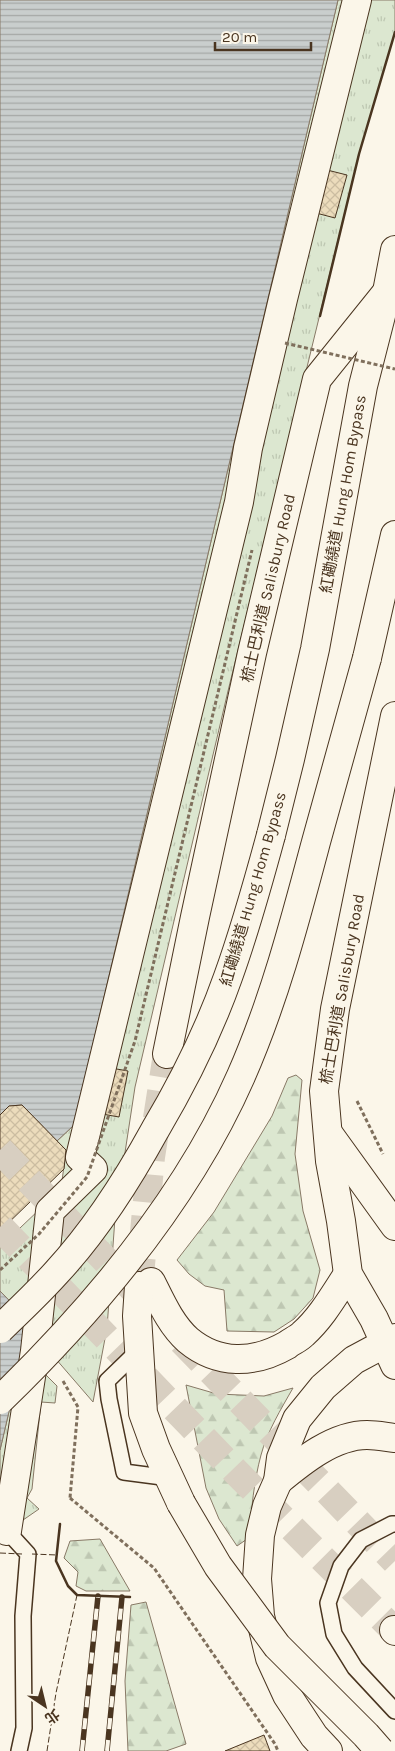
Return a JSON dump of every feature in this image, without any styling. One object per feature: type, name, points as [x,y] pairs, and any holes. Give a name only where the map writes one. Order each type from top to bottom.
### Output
[{"type":"main road","points":[[7,1531],[34,1352],[50,1210],[93,1169],[80,1157],[240,502],[248,448],[357,0]]},
{"type":"main road","name":"梳士巴利道 Salisbury Road","points":[[363,386],[387,292],[395,250]]},
{"type":"main road","name":"梳士巴利道 Salisbury Road","points":[[167,1054],[194,917],[252,653],[317,379],[387,292]]},
{"type":"main road","name":"紅磡繞道 Hung Hom Bypass","points":[[0,1329],[57,1272],[81,1244],[116,1196],[138,1162],[204,1039],[228,978],[252,906],[290,759],[315,650],[363,386]]},
{"type":"main road","points":[[0,1400],[72,1326],[129,1258],[180,1185],[210,1137],[241,1076],[298,912],[368,658],[395,535]]},
{"type":"main road","name":"梳士巴利道 Salisbury Road","points":[[328,1751],[314,1736],[287,1695],[270,1658],[260,1616],[257,1579],[260,1535],[267,1506],[278,1481],[281,1458],[297,1419],[323,1387],[354,1360],[391,1349],[348,1274],[330,1161],[324,1091],[336,1010],[395,716]]},
{"type":"main road","points":[[328,1132],[395,1226]]},
{"type":"main road","points":[[348,1274],[320,1317],[301,1336],[276,1351],[254,1359],[239,1360],[220,1358],[187,1339],[145,1284],[137,1316],[138,1350],[143,1413],[156,1449],[181,1503],[218,1566],[277,1646],[380,1751]]},
{"type":"main road","points":[[278,1481],[307,1457],[336,1442],[366,1435],[395,1438]]},
{"type":"lane","points":[[138,1350],[107,1381],[124,1472],[170,1478]]},
{"type":"lane","points":[[395,1524],[361,1540],[341,1566],[328,1603],[334,1634],[355,1668],[395,1711]]},
{"type":"lane","points":[[7,1531],[28,1554],[23,1616],[24,1728],[18,1751]]},
{"type":"path","points":[[285,343],[395,369]]},
{"type":"path","points":[[0,1270],[39,1234],[87,1177],[135,1040],[252,550]]},
{"type":"path","points":[[356,1100],[386,1160]]},
{"type":"path","points":[[34,1352],[64,1382],[78,1407],[70,1498],[154,1568],[278,1751]]},
{"type":"green space","points":[[338,0],[395,0],[395,32],[359,154],[228,691],[135,1087],[115,1218],[107,1328],[93,1402],[55,1358],[42,1371],[57,1386],[55,1403],[41,1402],[32,1489],[27,1498],[39,1509],[0,1536],[0,1450],[30,1322],[0,1291],[0,1247],[61,1189],[66,1150],[57,1141],[74,1125]]},
{"type":"green space","points":[[296,1075],[302,1080],[295,1154],[303,1211],[320,1270],[313,1298],[294,1319],[274,1332],[227,1331],[224,1290],[205,1286],[189,1274],[177,1260],[214,1212],[272,1116],[288,1078]]},
{"type":"green space","points":[[186,1385],[217,1394],[264,1396],[293,1388],[279,1412],[261,1455],[253,1495],[250,1537],[237,1546],[219,1519],[206,1488]]},
{"type":"green space","points":[[100,1539],[130,1591],[86,1591],[76,1586],[78,1572],[64,1558],[70,1541]]},
{"type":"green space","points":[[146,1602],[186,1744],[166,1751],[128,1751],[125,1681],[131,1605]]},
{"type":"shaded area","points":[[0,0],[338,0],[74,1125],[57,1141],[22,1105],[9,1106],[0,1115]]},
{"type":"shaded area","points":[[0,1291],[30,1322],[0,1450]]},
{"type":"building","points":[[327,170],[347,175],[335,218],[316,213]]},
{"type":"building","points":[[111,1068],[128,1071],[119,1117],[102,1114]]},
{"type":"building","points":[[22,1105],[66,1150],[64,1169],[0,1231],[0,1115],[9,1106]]},
{"type":"building","points":[[264,1735],[270,1751],[225,1751]]},
{"type":"tunnel","points":[[139,1286],[151,1157],[167,1054]]},
{"type":"tunnel","points":[[0,1150],[134,1290]]},
{"type":"tunnel","points":[[0,1227],[237,1473],[394,1630]]},
{"type":"tunnel","points":[[182,1341],[395,1561]]},
{"type":"railway","points":[[82,1751],[98,1596]]},
{"type":"railway","points":[[107,1751],[122,1597]]},
{"type":"fence","points":[[0,1553],[22,1554]]},
{"type":"fence","points":[[32,1554],[57,1555]]},
{"type":"fence","points":[[47,1751],[56,1693],[77,1595]]},
{"type":"wall","points":[[320,316],[359,154],[395,32]]},
{"type":"wall","points":[[60,1524],[56,1561],[68,1586],[77,1595],[130,1597]]}]
